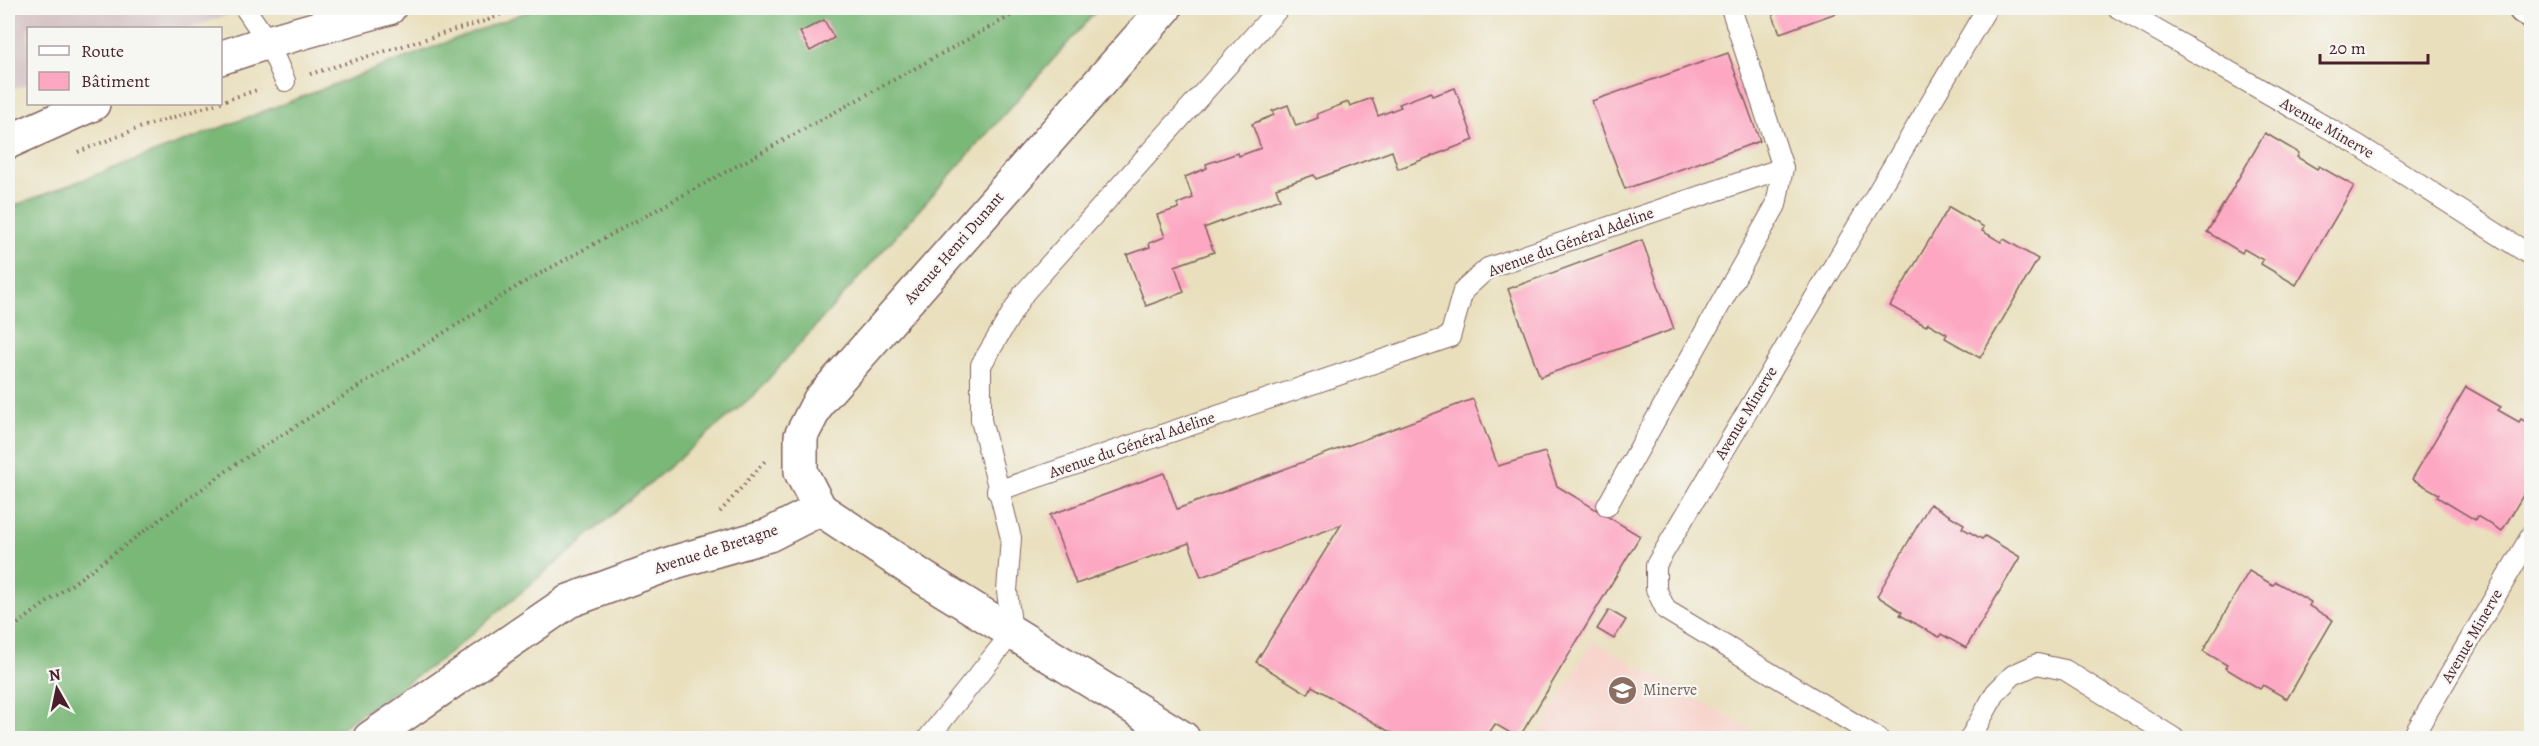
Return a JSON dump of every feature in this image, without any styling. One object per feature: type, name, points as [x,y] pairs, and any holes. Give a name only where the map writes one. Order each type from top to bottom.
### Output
[{"type":"street","points":[[222,57],[389,8]]},
{"type":"street","name":"Avenue Henri Dunant","points":[[820,509],[801,472],[801,436],[819,401],[1165,8]]},
{"type":"street","points":[[2525,8],[2532,12]]},
{"type":"street","points":[[8,142],[91,105]]},
{"type":"street","points":[[820,509],[1012,633],[1183,738]]},
{"type":"street","name":"Avenue de Bretagne","points":[[370,738],[569,601],[675,562],[769,535],[820,509]]},
{"type":"lane","points":[[245,8],[268,42],[285,81]]},
{"type":"lane","points":[[928,738],[1012,633],[1007,591],[1011,538],[997,491],[981,420],[981,365],[1024,293],[1279,8]]},
{"type":"lane","points":[[1606,506],[1776,205],[1783,168],[1731,8]]},
{"type":"lane","name":"Avenue Minerve","points":[[1878,738],[1666,609],[1656,589],[1656,566],[1988,8]]},
{"type":"lane","name":"Avenue Minerve","points":[[2118,8],[2358,146],[2532,256]]},
{"type":"lane","name":"Avenue du Général Adeline","points":[[997,491],[1450,337],[1463,291],[1488,268],[1783,168]]},
{"type":"lane","name":"Avenue Minerve","points":[[2412,738],[2532,534]]},
{"type":"lane","points":[[1970,738],[1996,692],[2013,675],[2037,664],[2065,670],[2174,738]]},
{"type":"path","points":[[485,8],[488,20]]},
{"type":"path","points":[[222,101],[488,20],[516,8]]},
{"type":"path","points":[[8,631],[236,464],[521,284],[1025,8]]},
{"type":"path","points":[[73,154],[139,128],[211,105]]},
{"type":"path","points":[[713,519],[766,460]]},
{"type":"shaded area","points":[[8,8],[249,8],[192,27],[27,27],[27,84],[8,91]]},
{"type":"shaded area","name":"Minerve","points":[[1593,641],[1765,738],[1536,738]]},
{"type":"green space","points":[[537,8],[1099,8],[755,394],[447,655],[326,738],[8,738],[8,208]]},
{"type":"building","points":[[1770,8],[1850,8],[1780,33]]},
{"type":"building","points":[[824,20],[834,38],[810,51],[800,32]]},
{"type":"building","points":[[1728,53],[1760,141],[1625,189],[1592,101]]},
{"type":"building","points":[[1455,88],[1474,140],[1398,169],[1392,151],[1316,179],[1314,175],[1276,188],[1280,199],[1204,228],[1214,252],[1175,266],[1184,292],[1146,306],[1127,255],[1150,247],[1149,243],[1165,237],[1157,215],[1179,208],[1177,204],[1193,198],[1185,177],[1207,168],[1206,164],[1261,148],[1252,124],[1274,115],[1272,111],[1288,105],[1296,126],[1318,118],[1317,114],[1348,102],[1350,106],[1372,98],[1378,116],[1401,107],[1399,104],[1431,92],[1432,96]]},
{"type":"building","points":[[2265,133],[2299,153],[2297,157],[2317,169],[2319,166],[2354,186],[2296,285],[2261,264],[2263,260],[2244,249],[2242,253],[2207,232]]},
{"type":"building","points":[[1949,207],[1984,227],[1982,231],[2001,242],[2004,239],[2038,259],[1980,358],[1945,338],[1947,334],[1928,323],[1926,326],[1890,306]]},
{"type":"building","points":[[1642,240],[1674,329],[1540,377],[1508,289]]},
{"type":"building","points":[[2466,387],[2501,407],[2498,410],[2519,422],[2521,419],[2532,425],[2532,480],[2502,531],[2477,516],[2475,520],[2437,497],[2439,494],[2412,479]]},
{"type":"building","points":[[1473,399],[1498,466],[1545,452],[1557,486],[1640,536],[1519,738],[1495,724],[1486,738],[1400,738],[1312,686],[1308,694],[1256,662],[1341,525],[1201,577],[1189,543],[1076,584],[1050,515],[1164,473],[1177,509]]},
{"type":"building","points":[[1930,504],[1964,524],[1962,528],[1982,539],[1985,536],[2020,557],[1966,648],[1941,634],[1939,637],[1900,615],[1902,612],[1877,596]]},
{"type":"building","points":[[2249,571],[2273,585],[2276,582],[2311,602],[2309,606],[2333,620],[2287,699],[2263,685],[2260,689],[2225,668],[2227,665],[2203,651]]},
{"type":"building","points":[[1609,610],[1626,620],[1614,639],[1597,629]]},
{"type":"place","name":"Minerve","points":[[1622,690]]}]
